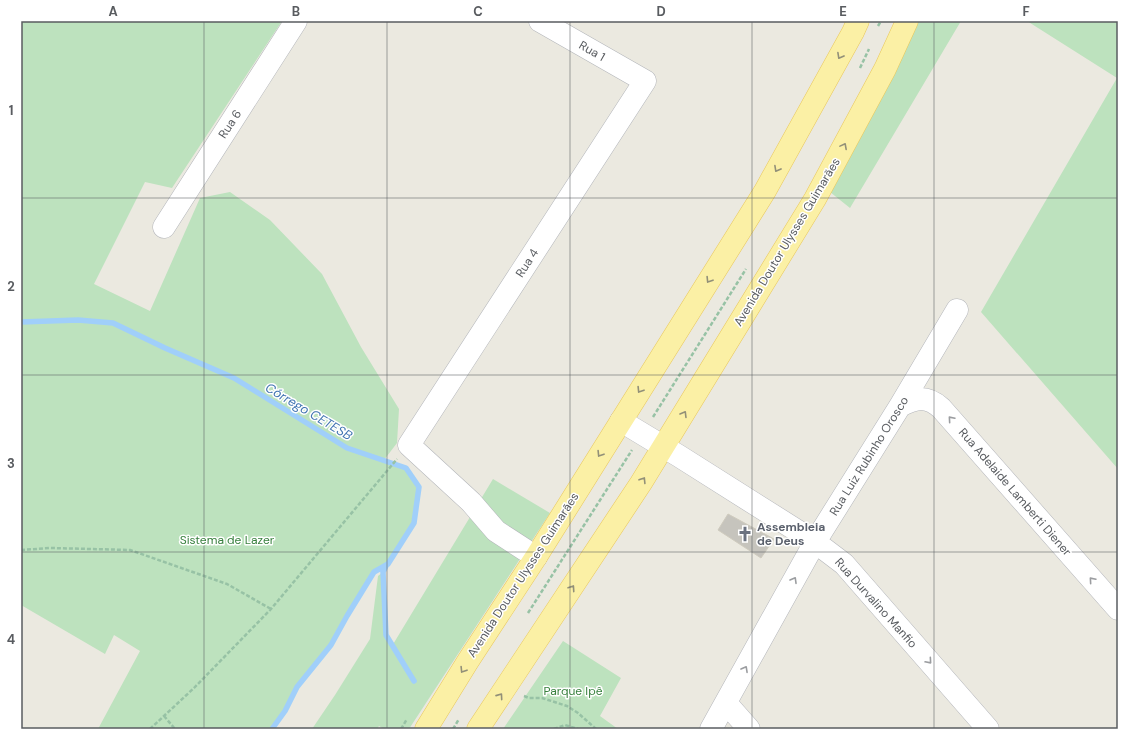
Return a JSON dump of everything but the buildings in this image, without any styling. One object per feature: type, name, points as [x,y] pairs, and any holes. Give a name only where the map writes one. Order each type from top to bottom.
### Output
[{"type":"main road","name":"Avenida Doutor Ulysses Guimarães","points":[[426,729],[765,192],[853,32],[868,24]]},
{"type":"main road","name":"Avenida Doutor Ulysses Guimarães","points":[[478,729],[664,447],[815,199],[885,69],[905,27]]},
{"type":"street","name":"Rua 6","points":[[164,228],[296,21]]},
{"type":"street","name":"Rua 1","points":[[540,21],[645,81]]},
{"type":"street","name":"Rua 4","points":[[404,451],[645,81]]},
{"type":"street","name":"Rua Luiz Rubinho Orosco","points":[[711,729],[815,542],[900,406],[957,310]]},
{"type":"street","name":"Rua Adelaide Lamberti Diener","points":[[922,369],[925,385],[935,403],[1118,609]]},
{"type":"street","points":[[900,406],[912,400],[918,399],[929,400],[935,403]]},
{"type":"street","points":[[621,421],[664,447]]},
{"type":"street","name":"Rua Durvalino Manfio","points":[[664,447],[815,542],[844,564],[988,729]]},
{"type":"street","points":[[404,451],[471,502],[496,531],[536,557]]},
{"type":"street","points":[[726,703],[749,729]]},
{"type":"path","points":[[868,24],[881,21]]},
{"type":"path","points":[[860,69],[869,48]]},
{"type":"path","points":[[661,405],[747,267]]},
{"type":"path","points":[[150,729],[194,688],[271,609],[404,451]]},
{"type":"path","points":[[527,616],[620,469]]},
{"type":"path","points":[[21,550],[50,548],[130,550],[227,584],[271,609]]},
{"type":"path","points":[[508,685],[529,698],[542,698],[567,706],[578,713],[596,729]]},
{"type":"path","points":[[164,716],[175,729]]},
{"type":"path","points":[[453,729],[461,717]]},
{"type":"path","points":[[554,729],[565,726],[578,729]]},
{"type":"green space","name":"Sistema de Lazer","points":[[21,21],[282,21],[172,188],[145,182],[94,284],[150,311],[200,198],[230,192],[270,220],[322,274],[361,347],[399,409],[397,443],[384,460],[406,468],[419,487],[414,523],[388,564],[374,572],[331,645],[297,687],[285,711],[272,729],[98,729],[140,651],[114,635],[105,654],[21,605]]},
{"type":"green space","points":[[915,21],[961,21],[850,208],[830,192]]},
{"type":"green space","points":[[1027,21],[1118,21],[1118,469],[981,312],[1117,78]]},
{"type":"green space","points":[[493,479],[550,513],[409,729],[384,729],[379,726],[377,729],[312,729],[370,639],[378,576],[383,572],[386,635],[392,646]]},
{"type":"green space","name":"Parque Ipê","points":[[563,641],[621,678],[600,716],[618,729],[503,729]]},
{"type":"waterway","name":"Córrego CETESB","points":[[21,322],[78,320],[113,323],[165,348],[234,378],[347,448],[406,468],[419,487],[414,523],[388,564],[374,572],[331,645],[297,687],[285,711],[272,729]]},
{"type":"waterway","points":[[386,566],[383,572],[386,635],[414,681]]},
{"type":"place","name":"Assembleia de Deus","points":[[745,534]]}]
